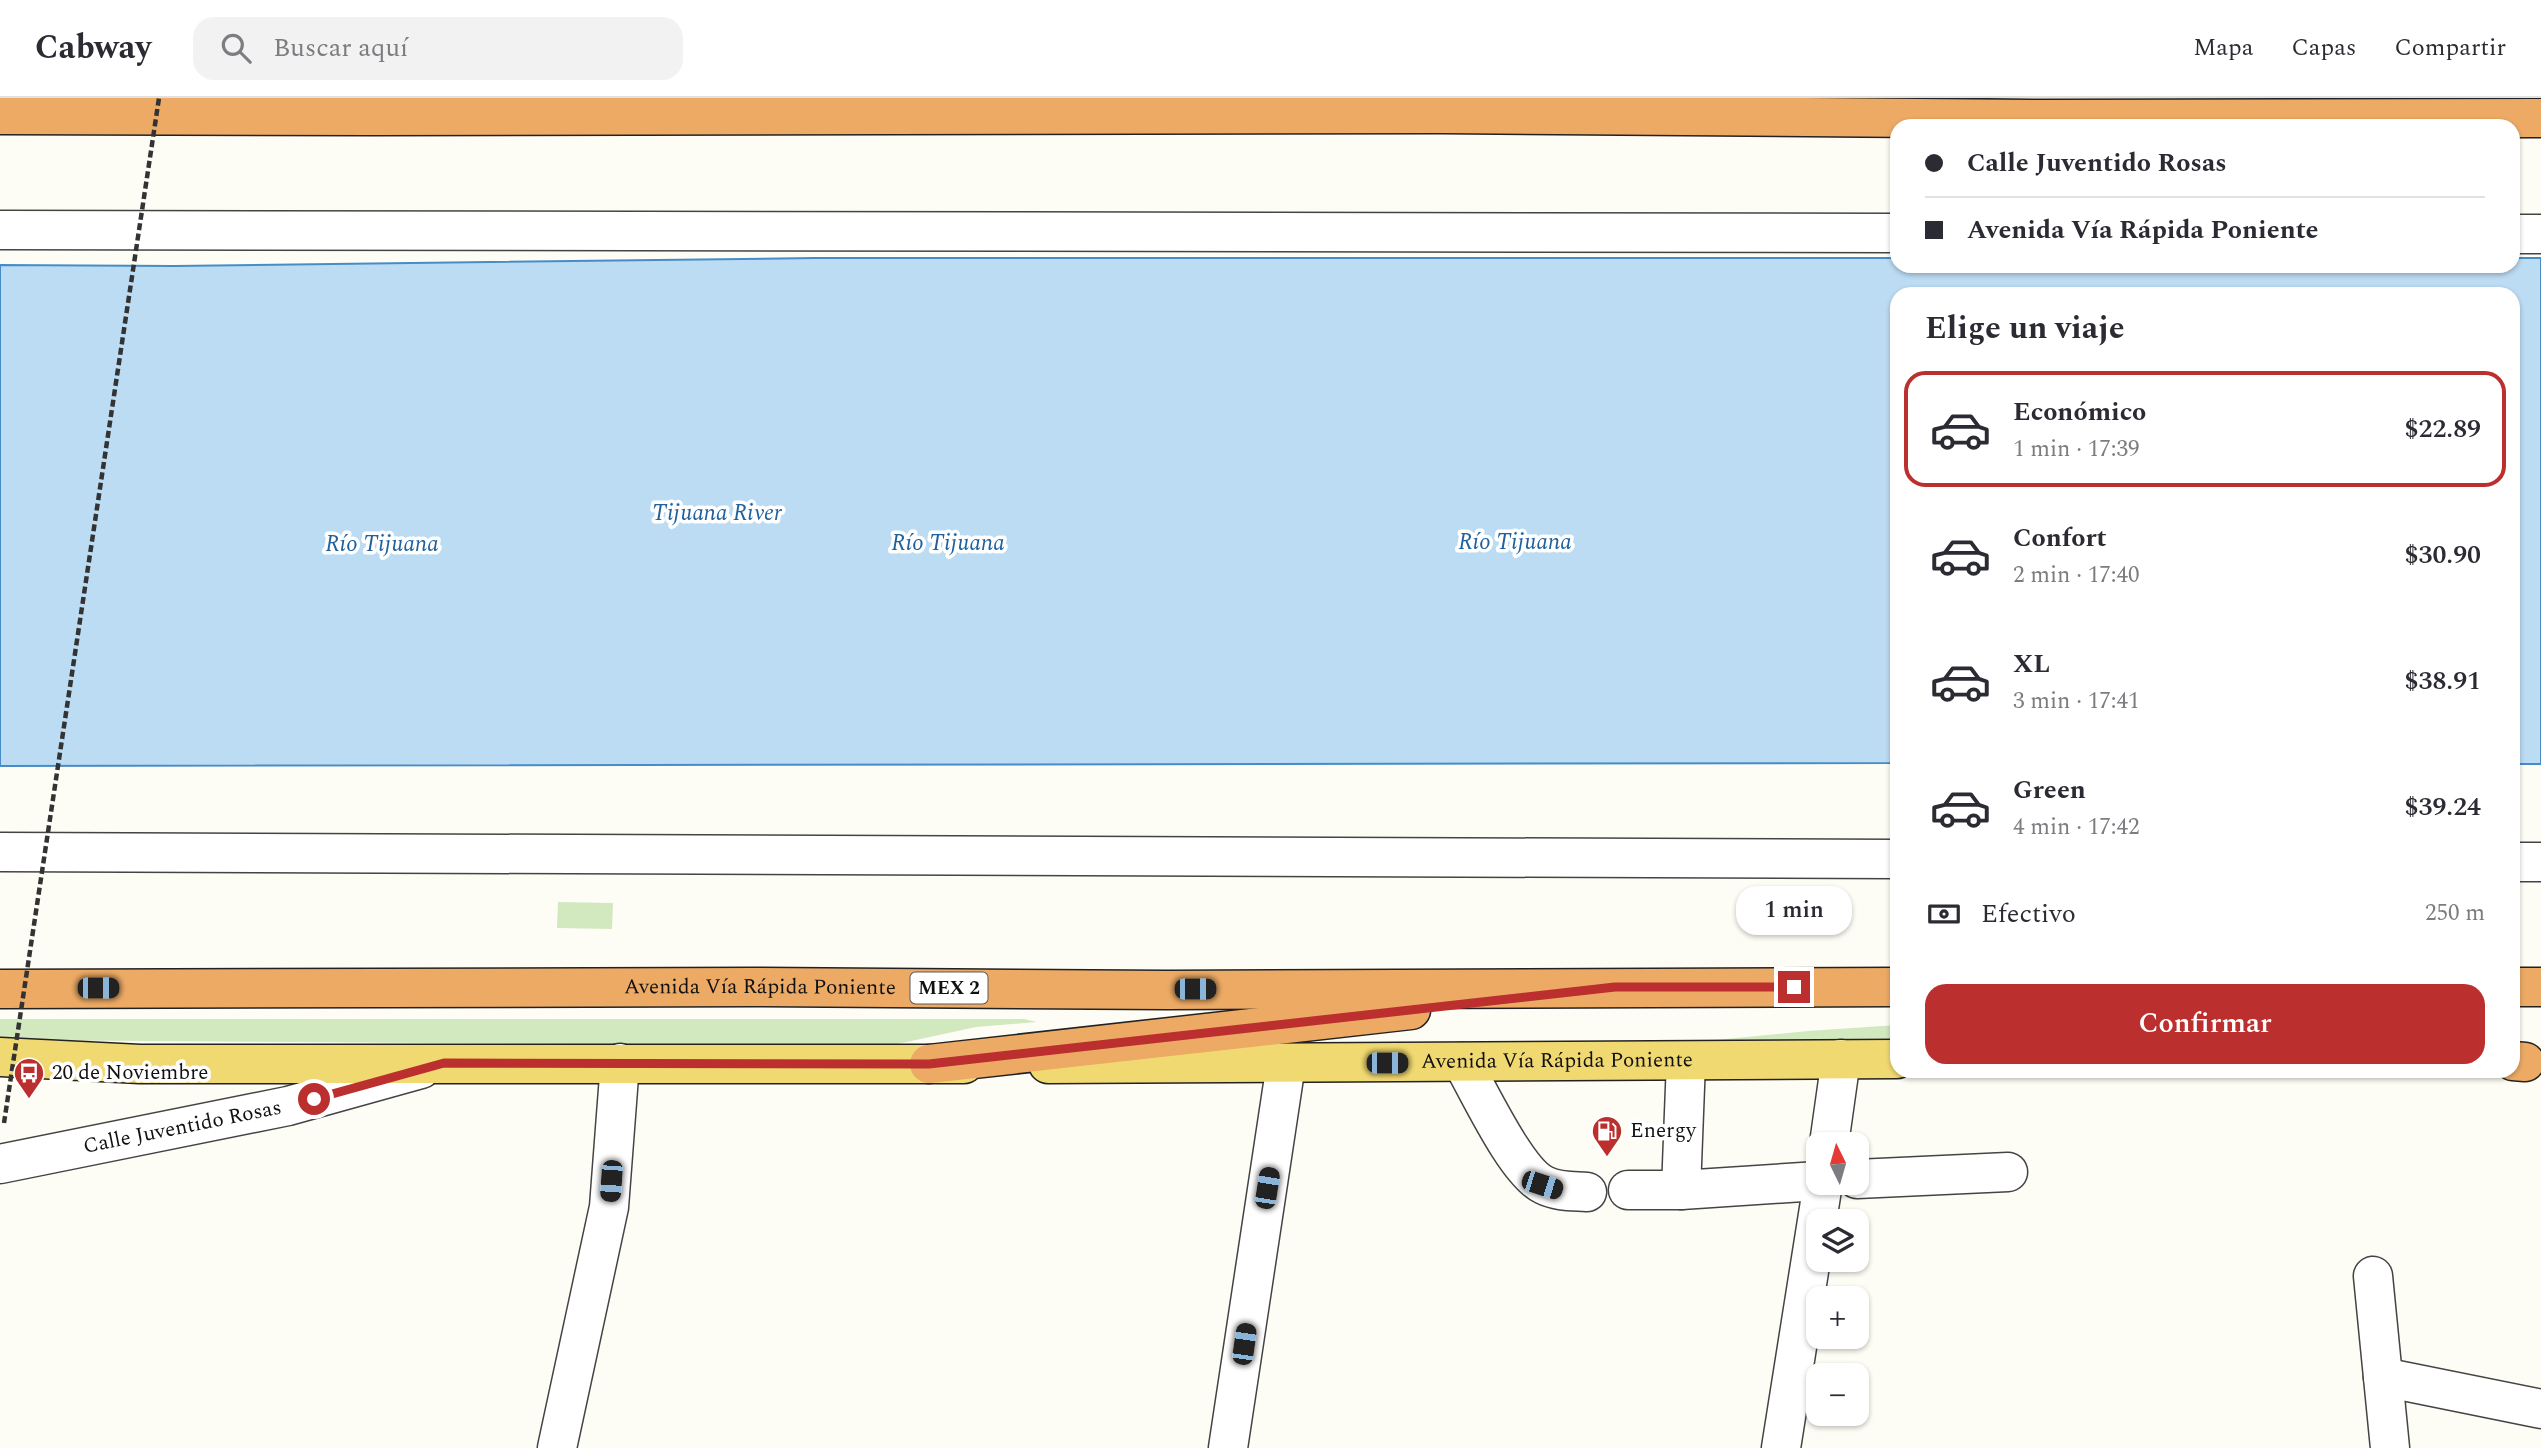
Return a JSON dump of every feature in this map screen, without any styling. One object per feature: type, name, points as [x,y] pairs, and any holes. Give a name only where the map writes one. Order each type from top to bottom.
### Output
[{"type":"highway","points":[[1407,98],[1442,114]]},
{"type":"highway","points":[[0,115],[372,117],[1442,114],[2047,119],[2541,118]]},
{"type":"highway","points":[[929,1064],[1615,987]]},
{"type":"highway","points":[[2520,987],[2541,987]]},
{"type":"highway","name":"Avenida Vía Rápida Poniente","points":[[0,989],[1888,988]]},
{"type":"main road","name":"Avenida Vía Rápida Poniente","points":[[0,1058],[140,1064],[1286,1064],[1890,1059]]},
{"type":"street","points":[[0,230],[1890,233]]},
{"type":"street","points":[[2520,234],[2541,234]]},
{"type":"street","points":[[0,852],[1890,859]]},
{"type":"street","points":[[2520,862],[2541,862]]},
{"type":"street","points":[[1831,1132],[1841,1059]]},
{"type":"street","points":[[1681,1190],[1686,1061]]},
{"type":"street","points":[[1462,1062],[1522,1167],[1542,1185],[1561,1191],[1587,1192]]},
{"type":"street","name":"Calle Juventido Rosas","points":[[0,1164],[288,1106],[444,1063]]},
{"type":"street","points":[[557,1448],[609,1207],[620,1063]]},
{"type":"street","points":[[1228,1448],[1286,1064]]},
{"type":"street","points":[[1869,1178],[2008,1172]]},
{"type":"street","points":[[1628,1190],[1681,1190],[1806,1183]]},
{"type":"street","points":[[1781,1448],[1819,1195]]},
{"type":"street","points":[[2373,1276],[2390,1448]]},
{"type":"street","points":[[2383,1377],[2541,1409]]},
{"type":"path","points":[[4,1123],[159,98]]},
{"type":"green space","points":[[558,902],[613,903],[612,929],[557,928]]},
{"type":"green space","points":[[0,1019],[1024,1019],[1037,1022],[976,1027],[888,1046],[0,1040]]},
{"type":"green space","points":[[1890,1025],[1890,1045],[1685,1043]]},
{"type":"water","name":"Tijuana River","points":[[815,258],[1890,258],[1890,273],[2520,273],[2520,258],[2541,258],[2541,764],[2520,764],[2520,287],[1890,287],[1890,763],[0,766],[0,265],[174,266]]},
{"type":"place","name":"20 de Noviembre","points":[[29,1100]]},
{"type":"place","name":"Energy","points":[[1607,1158]]},
{"type":"route","points":[[314,1099],[444,1063],[929,1064],[1615,987],[1794,987]]},
{"type":"water label","name":"Río Tijuana","points":[[1515,542]]},
{"type":"water label","name":"Río Tijuana","points":[[948,543]]},
{"type":"water label","name":"Río Tijuana","points":[[382,544]]}]
